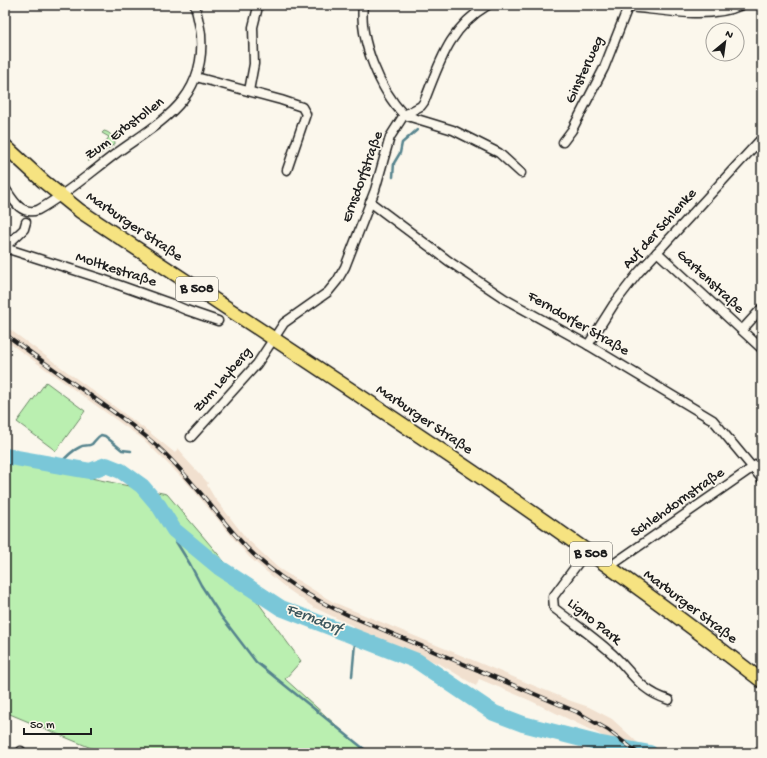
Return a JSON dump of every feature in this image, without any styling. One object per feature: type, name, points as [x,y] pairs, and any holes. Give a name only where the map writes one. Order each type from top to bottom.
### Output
[{"type":"main road","name":"Marburger Straße","points":[[5,146],[30,170],[80,211],[454,459],[587,551],[762,681]]},
{"type":"street","name":"Zum Erbstollen","points":[[60,196],[163,121],[178,106],[196,77],[201,49],[201,34],[195,5]]},
{"type":"street","points":[[362,5],[364,35],[370,56],[377,73],[397,108],[404,115],[453,130],[498,153],[521,173]]},
{"type":"street","points":[[404,115],[422,106],[445,50],[458,31],[475,13],[488,5]]},
{"type":"street","points":[[618,5],[694,13],[721,12],[742,5]]},
{"type":"street","name":"Ginsterweg","points":[[563,142],[572,130],[604,68],[628,7]]},
{"type":"street","points":[[249,91],[254,64],[253,27],[257,11]]},
{"type":"street","points":[[196,77],[302,107],[306,114],[287,170]]},
{"type":"street","name":"Ernsdorfstraße","points":[[273,338],[284,324],[328,292],[337,281],[345,267],[379,180],[390,137],[404,115]]},
{"type":"street","name":"Auf der Schlenke","points":[[588,345],[614,304],[638,273],[762,138]]},
{"type":"street","points":[[5,188],[18,206],[23,210],[29,211],[38,210],[60,196]]},
{"type":"street","name":"Ferndorfer Straße","points":[[370,202],[450,262],[505,299],[588,345],[713,420],[754,467],[762,479]]},
{"type":"street","name":"Moltkestraße","points":[[26,222],[24,229],[5,248],[102,279],[218,321]]},
{"type":"street","name":"Gartenstraße","points":[[658,252],[762,349]]},
{"type":"street","points":[[742,330],[762,308]]},
{"type":"street","name":"Zum Leyberg","points":[[191,437],[257,364],[273,338]]},
{"type":"street","name":"Schlehdornstraße","points":[[609,567],[762,461]]},
{"type":"street","name":"Ligno Park","points":[[587,551],[553,596],[554,608],[609,650],[635,680],[657,696],[669,700]]},
{"type":"shaded area","points":[[5,326],[149,432],[175,453],[178,448],[184,455],[183,456],[208,483],[207,485],[214,497],[246,538],[278,568],[333,602],[571,701],[589,707],[612,719],[649,753],[625,753],[622,748],[597,733],[529,700],[479,679],[476,686],[442,665],[352,629],[353,626],[313,607],[286,588],[249,557],[190,486],[144,440],[5,340]]},
{"type":"green space","points":[[104,131],[112,136],[115,144],[87,162],[97,154],[109,137],[102,133]]},
{"type":"green space","points":[[46,382],[85,411],[56,451],[17,422]]},
{"type":"green space","points":[[5,460],[167,494],[251,593],[301,661],[285,679],[367,753],[103,753],[5,712]]},
{"type":"waterway","points":[[393,177],[394,163],[400,153],[402,143],[417,130]]},
{"type":"waterway","points":[[58,466],[74,451],[82,446],[92,444],[101,435],[105,436],[122,450],[131,451]]},
{"type":"waterway","name":"Ferndorf","points":[[5,456],[90,471],[106,465],[121,471],[142,486],[159,506],[174,530],[220,568],[281,608],[417,661],[494,713],[523,724],[597,743],[650,753]]},
{"type":"waterway","points":[[174,530],[175,540],[201,585],[221,616],[256,662],[369,753]]},
{"type":"waterway","points":[[351,634],[355,643],[352,676]]},
{"type":"railway","points":[[5,334],[151,441],[193,484],[247,548],[258,559],[294,586],[348,615],[577,712],[608,730],[638,753]]}]
